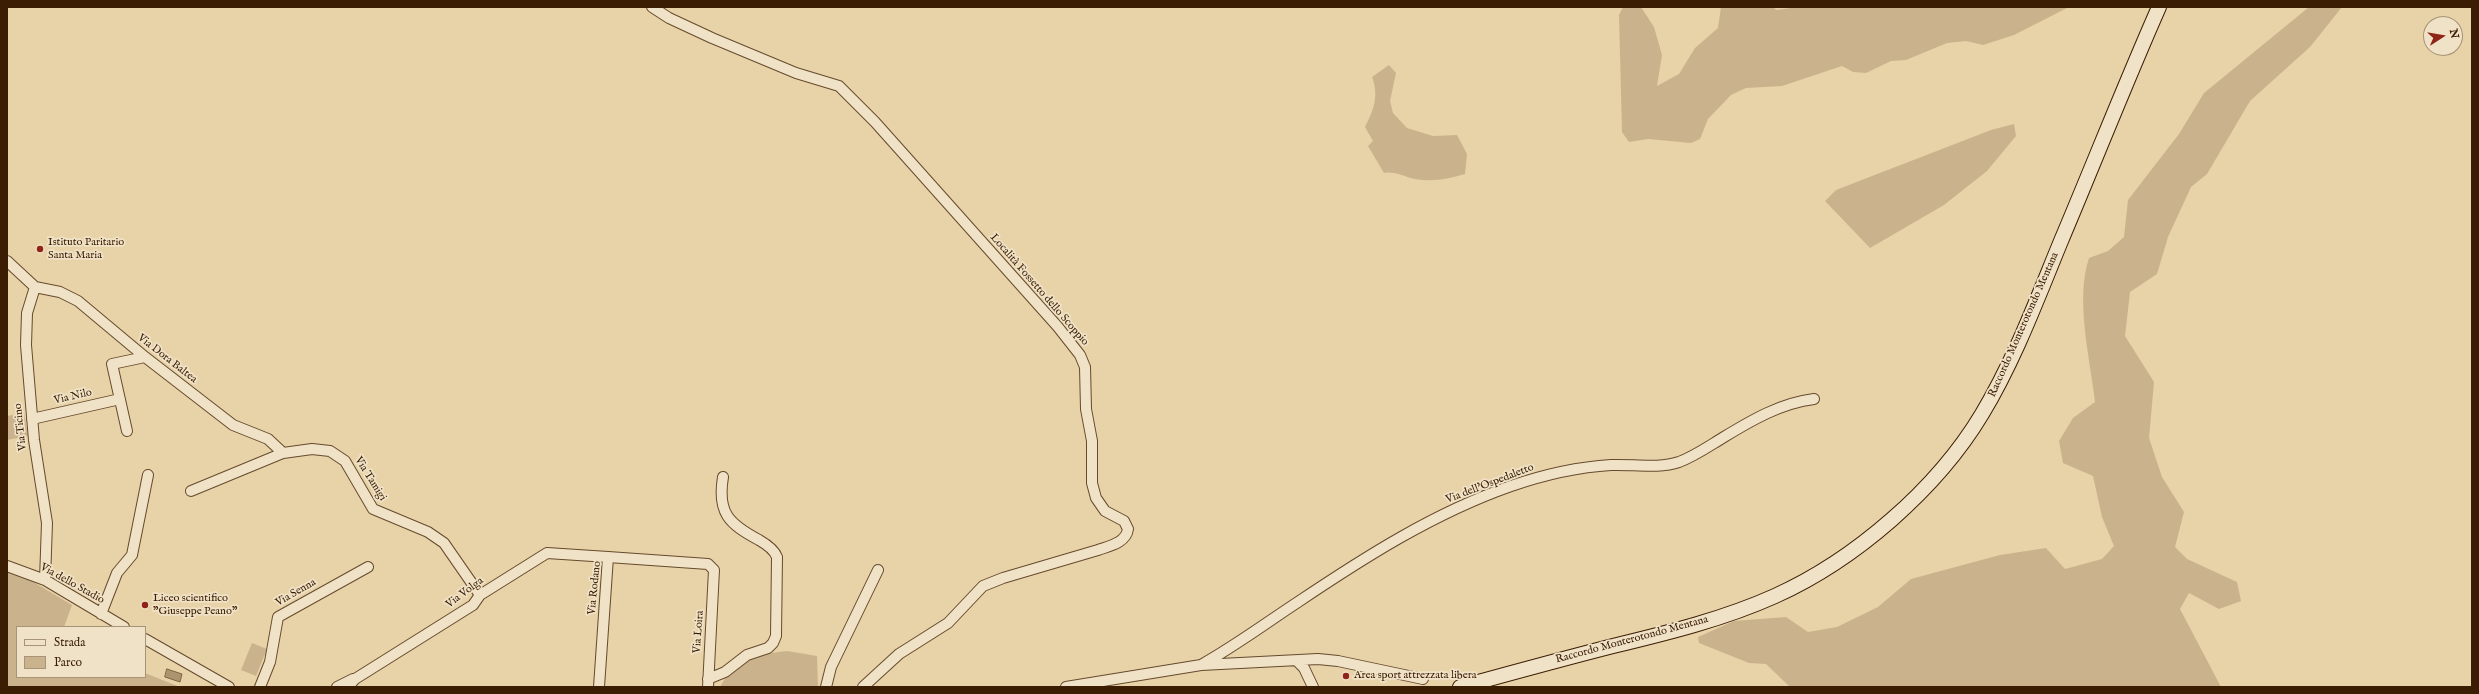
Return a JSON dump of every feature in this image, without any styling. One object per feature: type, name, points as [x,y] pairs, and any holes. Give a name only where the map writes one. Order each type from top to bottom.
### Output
[{"type":"main road","name":"Raccordo Monterotondo Mentana","points":[[1460,687],[1480,685],[1668,632],[1772,597],[1827,567],[1879,529],[1906,505],[1932,479],[1960,446],[1999,384],[2034,305],[2159,7]]},
{"type":"street","name":"Località Fossetto dello Scoppio","points":[[652,7],[691,29],[796,73],[833,83],[845,90],[1054,322],[1074,348],[1083,363],[1086,409],[1093,450],[1093,489],[1103,510],[1124,521],[1128,529],[1125,536],[1113,545],[1003,578],[983,586],[948,623],[899,654],[862,687]]},
{"type":"street","points":[[7,261],[35,287]]},
{"type":"street","name":"Via Dora Baltea","points":[[35,287],[60,292],[78,301],[145,357],[233,425],[268,439],[283,454]]},
{"type":"street","name":"Via Ticino","points":[[35,287],[27,313],[25,332],[32,419],[47,523],[45,580]]},
{"type":"street","points":[[127,430],[112,364],[145,357]]},
{"type":"street","name":"Via Nilo","points":[[32,419],[120,399]]},
{"type":"street","name":"Via dell'Ospedaletto","points":[[1201,666],[1356,563],[1426,523],[1490,494],[1535,478],[1578,469],[1610,465],[1656,465],[1676,463],[1700,452],[1750,422],[1775,410],[1814,399]]},
{"type":"street","name":"Via Tamigi","points":[[191,491],[283,454],[317,449],[330,451],[338,455],[352,471],[373,509],[428,532],[440,540],[450,550],[480,595]]},
{"type":"street","points":[[101,614],[117,573],[132,555],[148,475]]},
{"type":"street","points":[[708,683],[747,655],[768,648],[776,636],[777,557],[775,552],[765,544],[742,531],[724,513],[721,491],[723,477]]},
{"type":"street","name":"Via Volga","points":[[348,687],[355,679],[473,605],[480,595],[547,553],[608,557]]},
{"type":"street","name":"Via Rodano","points":[[599,687],[608,557],[708,564],[714,570],[715,578]]},
{"type":"street","name":"Via dello Stadio","points":[[7,566],[45,580],[122,626]]},
{"type":"street","name":"Via Senna","points":[[260,687],[270,662],[278,617],[368,567]]},
{"type":"street","points":[[826,687],[830,667],[878,570]]},
{"type":"street","name":"Via Loira","points":[[708,683],[715,578]]},
{"type":"street","points":[[146,640],[229,687]]},
{"type":"street","points":[[1066,687],[1201,666],[1332,660],[1423,679]]},
{"type":"street","points":[[1297,661],[1308,676],[1313,687]]},
{"type":"street","points":[[1304,687],[1308,676]]},
{"type":"street","points":[[337,687],[355,679]]},
{"type":"green space","points":[[1623,7],[1641,7],[1654,27],[1662,55],[1657,86],[1679,74],[1695,48],[1718,28],[1721,7],[1772,7],[1777,10],[1797,7],[2069,7],[2014,35],[1983,45],[1966,41],[1947,43],[1906,60],[1891,61],[1866,73],[1853,72],[1842,66],[1782,86],[1746,88],[1731,95],[1708,119],[1700,139],[1691,143],[1648,139],[1629,142],[1622,132],[1619,15]]},
{"type":"green space","points":[[2309,7],[2342,7],[2310,47],[2250,101],[2207,174],[2191,187],[2168,237],[2157,274],[2130,292],[2125,336],[2154,382],[2149,438],[2162,477],[2184,512],[2175,547],[2187,559],[2237,582],[2241,601],[2219,609],[2189,593],[2180,609],[2221,687],[1790,687],[1766,664],[1749,663],[1699,643],[1698,637],[1734,621],[1786,617],[1808,632],[1837,627],[1878,607],[1911,579],[2000,555],[2046,548],[2065,569],[2102,559],[2114,546],[2102,517],[2093,476],[2063,463],[2059,441],[2073,418],[2095,402],[2083,310],[2085,274],[2089,258],[2108,251],[2124,237],[2128,200],[2179,134],[2204,93]]},
{"type":"green space","points":[[1389,65],[1396,73],[1390,101],[1393,113],[1407,128],[1433,136],[1457,135],[1467,154],[1465,174],[1446,179],[1428,180],[1415,179],[1400,174],[1384,173],[1368,146],[1373,141],[1365,127],[1371,115],[1375,96],[1372,77]]},
{"type":"green space","points":[[2014,124],[2016,136],[1987,171],[1944,205],[1870,248],[1825,201],[1836,190],[1991,130]]},
{"type":"green space","points":[[24,413],[28,436],[7,440],[7,416]]},
{"type":"green space","points":[[15,571],[72,605],[64,626],[16,626],[16,678],[146,678],[146,673],[180,687],[7,687],[7,573]]},
{"type":"green space","points":[[252,643],[267,649],[256,676],[241,670]]},
{"type":"green space","points":[[787,651],[817,656],[818,687],[720,687],[727,675],[755,655]]},
{"type":"shaded area","points":[[167,669],[182,674],[180,682],[165,677]]},
{"type":"place","name":"Istituto Paritario Santa Maria","points":[[40,249]]},
{"type":"place","name":"Liceo scientifico \"Giuseppe Peano\"","points":[[145,605]]},
{"type":"place","name":"Area sport attrezzata libera","points":[[1346,676]]}]
